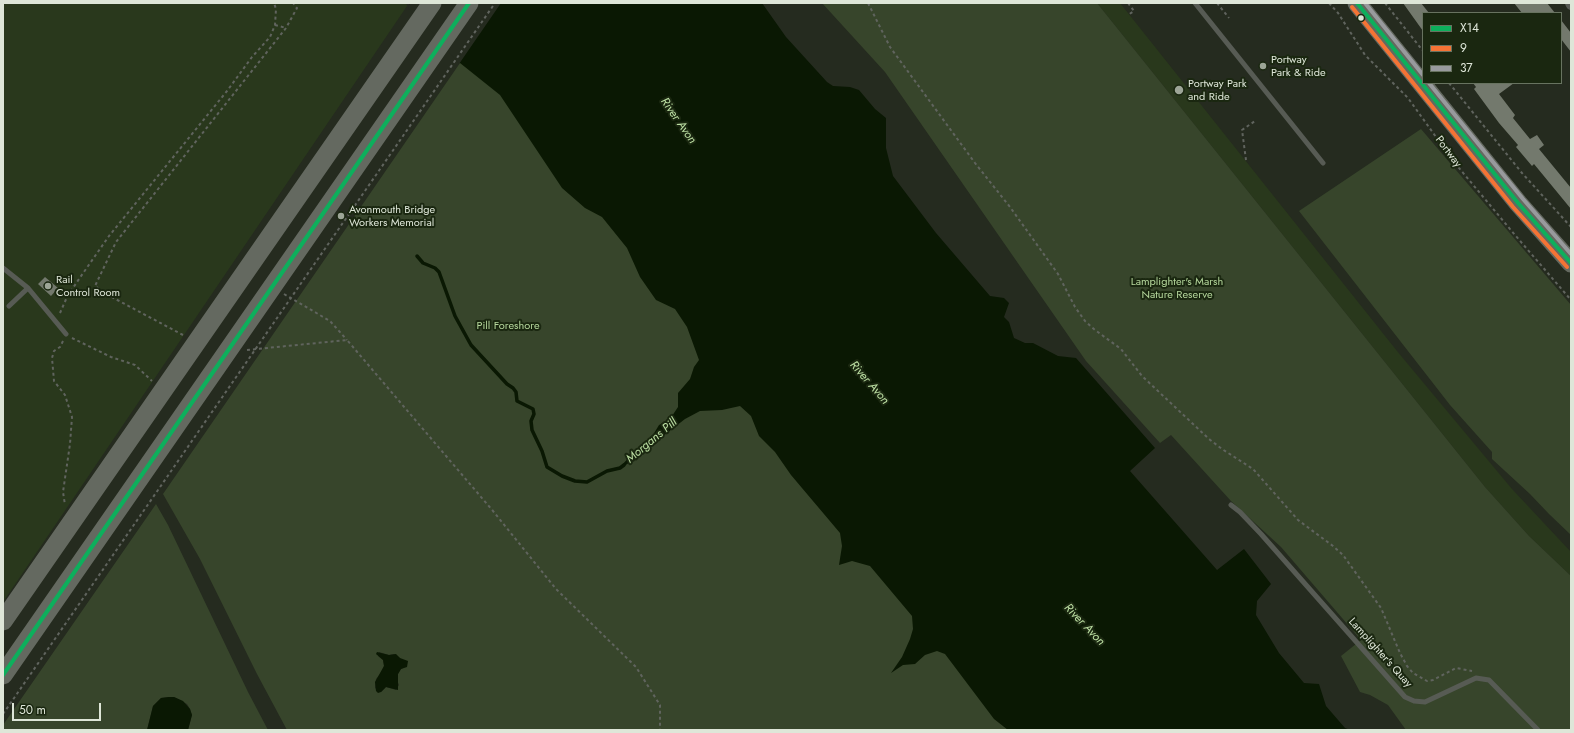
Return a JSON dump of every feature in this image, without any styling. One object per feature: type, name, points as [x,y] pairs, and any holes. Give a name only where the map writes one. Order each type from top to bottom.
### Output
[{"type":"highway","points":[[3,621],[432,3]]},
{"type":"highway","points":[[3,675],[469,3]]},
{"type":"highway","name":"Portway","points":[[1357,3],[1422,84]]},
{"type":"highway","name":"Portway","points":[[1422,84],[1513,197],[1571,263]]},
{"type":"lane","points":[[1195,3],[1323,163]]},
{"type":"lane","points":[[3,268],[28,288],[56,322],[65,336]]},
{"type":"lane","points":[[9,306],[28,288]]},
{"type":"lane","name":"Lamplighter's Quay","points":[[1231,505],[1240,512],[1261,534],[1405,697],[1414,701],[1425,702],[1476,678],[1489,680]]},
{"type":"lane","points":[[1489,680],[1538,730]]},
{"type":"path","points":[[56,322],[67,297],[100,247],[252,57],[270,37],[275,25],[276,9],[274,3]]},
{"type":"path","points":[[183,335],[106,294],[95,286],[116,242],[286,28],[297,8],[293,3]]},
{"type":"path","points":[[3,714],[494,3]]},
{"type":"path","points":[[868,3],[890,47],[975,163],[1010,207],[1058,274],[1075,307],[1085,321],[1121,349],[1142,376],[1209,439],[1253,469],[1298,520],[1343,555],[1381,608],[1400,652],[1407,666],[1413,673],[1427,681],[1433,680],[1456,668],[1461,668],[1480,673],[1489,680]]},
{"type":"path","points":[[1128,3],[1134,11],[1128,15]]},
{"type":"path","points":[[1217,3],[1229,18]]},
{"type":"path","name":"Portway","points":[[1329,3],[1338,13],[1365,55],[1408,98],[1454,162],[1571,300]]},
{"type":"path","points":[[1385,3],[1422,49]]},
{"type":"path","points":[[275,25],[286,28]]},
{"type":"path","points":[[1450,84],[1522,173],[1571,227]]},
{"type":"path","points":[[1246,160],[1242,130],[1254,121]]},
{"type":"path","points":[[280,292],[330,321],[493,511],[556,589],[636,667],[660,705],[660,730]]},
{"type":"path","points":[[66,507],[63,492],[70,444],[72,417],[65,395],[54,381],[52,358],[54,351],[60,347],[65,336],[111,357],[135,365],[154,383]]},
{"type":"path","points":[[241,351],[347,340]]},
{"type":"shaded area","points":[[3,3],[406,3],[407,6],[3,602]]},
{"type":"shaded area","points":[[1097,3],[1120,3],[1397,351],[1512,489],[1571,552],[1571,576],[1529,536],[1485,487]]},
{"type":"green space","name":"Pill Foreshore","points":[[409,3],[718,245],[691,412],[731,395],[1102,730],[287,730],[257,674],[200,559],[163,494],[460,63]],"holes":[[[379,652],[389,655],[394,654],[400,658],[403,668],[398,674],[397,680],[399,685],[396,690],[386,687],[381,692],[375,688],[376,679],[384,666],[383,660],[378,656]]]},
{"type":"green space","name":"Lamplighter's Marsh Nature Reserve","points":[[822,3],[1097,3],[1485,487],[1529,536],[1571,576],[1571,730],[1406,730],[1388,705],[1370,695],[1360,692],[1341,656],[1361,640],[1281,547],[1231,501],[1171,435],[1160,443],[1086,361],[885,72]]},
{"type":"green space","points":[[1421,129],[1571,305],[1571,535],[1492,459],[1492,452],[1450,405],[1299,211]]},
{"type":"green space","points":[[156,504],[168,525],[248,692],[268,730],[188,730],[192,715],[190,709],[187,704],[174,697],[169,697],[161,698],[153,706],[147,730],[3,730],[3,725]]},
{"type":"water","name":"River Avon","points":[[409,3],[762,3],[786,37],[827,82],[833,86],[850,87],[859,90],[875,109],[886,118],[886,148],[893,176],[936,233],[990,296],[1004,298],[1009,303],[1004,317],[1009,322],[1014,338],[1025,343],[1033,343],[1058,356],[1076,358],[1155,448],[1130,471],[1217,570],[1244,549],[1271,584],[1257,601],[1256,615],[1279,653],[1304,683],[1319,684],[1326,706],[1345,728],[1350,730],[1008,730],[994,719],[945,654],[937,651],[925,655],[915,664],[903,665],[891,673],[902,657],[910,639],[913,629],[912,616],[870,566],[852,561],[839,565],[842,546],[840,533],[791,475],[775,452],[759,436],[751,416],[740,406],[722,410],[700,411],[685,419],[622,468],[619,468],[637,449],[650,440],[659,425],[670,419],[678,407],[678,393],[690,379],[694,367],[699,360],[687,327],[675,309],[656,300],[640,277],[627,248],[602,217],[585,208],[562,188],[500,95],[460,63],[436,33],[411,8]]},
{"type":"water","points":[[377,652],[389,655],[396,654],[400,658],[408,661],[407,667],[401,669],[398,674],[398,690],[386,687],[381,692],[378,693],[376,691],[375,682],[384,666],[383,660],[376,654]]},
{"type":"water","points":[[174,697],[183,701],[190,709],[192,715],[188,730],[147,730],[153,706],[161,698]]},
{"type":"pier","points":[[411,3],[501,3],[459,64],[434,34],[409,9],[408,6]]},
{"type":"building","points":[[1403,3],[1421,3],[1428,12],[1422,12],[1422,30]]},
{"type":"building","points":[[1514,3],[1547,3],[1554,12],[1521,12]]},
{"type":"building","points":[[1562,21],[1571,33],[1571,52],[1562,40]]},
{"type":"building","points":[[1474,84],[1513,84],[1499,94],[1515,115],[1513,118],[1530,139],[1537,135],[1544,145],[1539,149],[1571,188],[1571,209],[1534,164],[1532,166],[1516,147],[1518,145],[1499,123],[1474,89],[1476,87]]},
{"type":"building","name":"Rail Control Room","points":[[45,277],[58,288],[51,296],[38,284]]},
{"type":"waterway","name":"Morgans Pill","points":[[417,256],[423,263],[435,268],[439,272],[455,316],[471,345],[507,384],[513,388],[516,392],[517,401],[533,409],[534,414],[531,421],[532,430],[542,451],[547,467],[562,476],[575,481],[587,482],[607,471],[620,468],[624,465]]},
{"type":"transit line","name":"X14","points":[[3,675],[469,3]]},
{"type":"transit line","name":"X14","points":[[1357,3],[1422,84]]},
{"type":"transit line","name":"37","points":[[1365,3],[1422,74]]},
{"type":"transit line","name":"9","points":[[1352,7],[1513,207],[1567,267]]},
{"type":"transit line","name":"X14","points":[[1422,84],[1518,203],[1571,263]]},
{"type":"transit line","name":"37","points":[[1430,84],[1523,199],[1571,254]]},
{"type":"place","name":"Portway Park & Ride","points":[[1263,66]]},
{"type":"place","name":"Portway Park and Ride","points":[[1179,90]]},
{"type":"place","name":"Avonmouth Bridge Workers Memorial","points":[[341,216]]},
{"type":"place","name":"Rail Control Room","points":[[48,286]]}]
